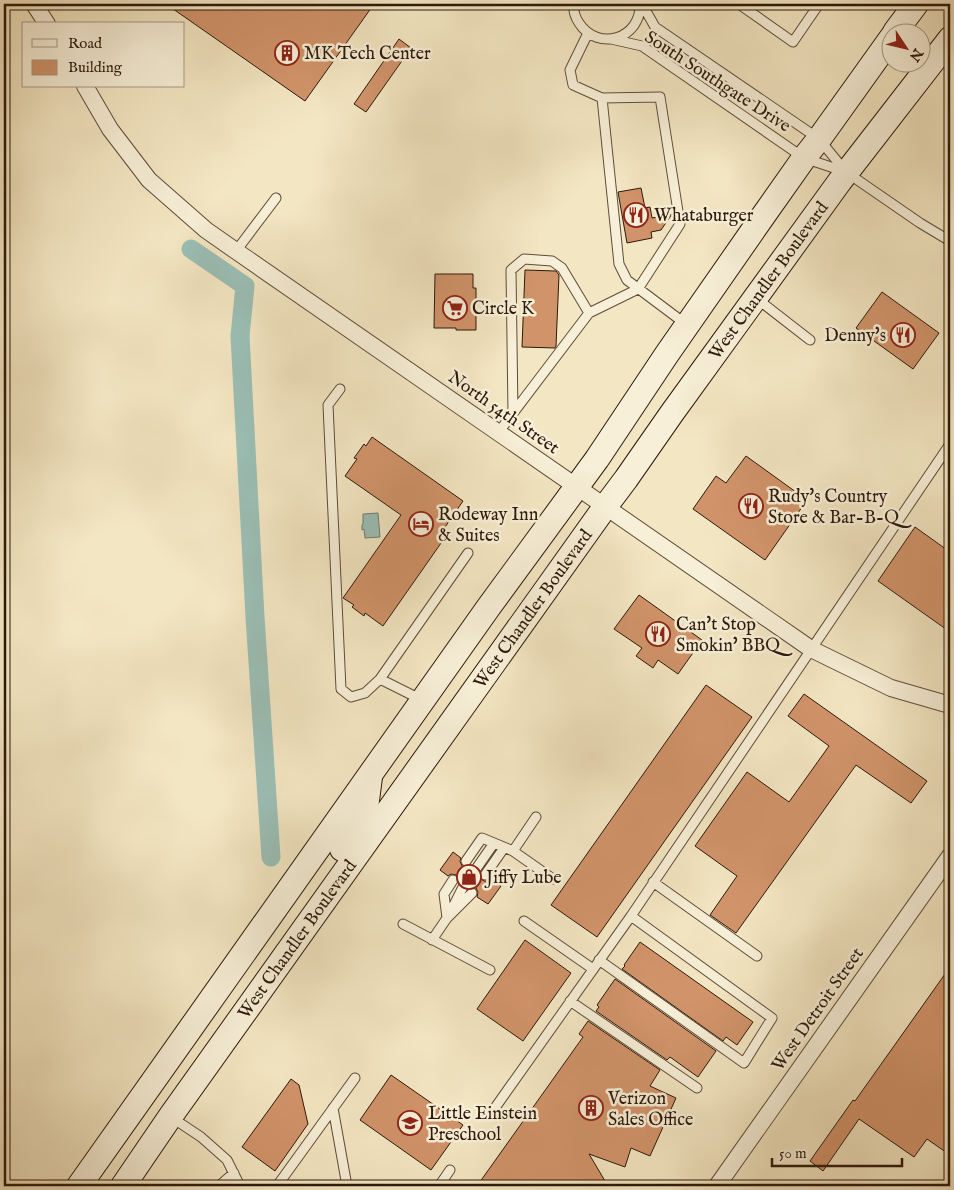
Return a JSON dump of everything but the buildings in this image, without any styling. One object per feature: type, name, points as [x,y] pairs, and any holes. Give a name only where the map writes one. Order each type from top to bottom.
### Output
[{"type":"main road","points":[[902,22],[916,4]]},
{"type":"main road","name":"West Chandler Boulevard","points":[[123,1186],[170,1117],[672,413],[846,172],[950,39]]},
{"type":"main road","name":"West Chandler Boulevard","points":[[79,1186],[423,700],[576,488],[687,325],[882,51]]},
{"type":"main road","points":[[334,888],[333,871],[335,860],[365,816],[370,775]]},
{"type":"street","points":[[34,4],[47,22]]},
{"type":"street","name":"North 54th Street","points":[[86,88],[110,129],[149,180],[206,230],[811,649],[891,688],[950,705]]},
{"type":"street","name":"West Detroit Street","points":[[717,1186],[950,856]]},
{"type":"lane","points":[[498,433],[589,313],[638,289],[680,224],[660,97],[602,98],[573,85],[570,70],[588,33],[576,18],[574,4]]},
{"type":"lane","name":"South Southgate Drive","points":[[611,39],[624,34],[634,25],[639,16],[641,4]]},
{"type":"lane","name":"South Southgate Drive","points":[[641,4],[655,27],[819,139],[846,172]]},
{"type":"lane","points":[[739,4],[793,42],[819,4]]},
{"type":"lane","name":"South Southgate Drive","points":[[588,33],[598,38],[642,46],[804,158],[846,172]]},
{"type":"lane","points":[[602,98],[619,264],[627,280],[687,325]]},
{"type":"lane","points":[[846,172],[920,223],[950,241]]},
{"type":"lane","points":[[236,251],[276,198]]},
{"type":"lane","points":[[513,413],[511,270],[524,259],[552,261],[562,268],[589,313]]},
{"type":"lane","points":[[756,298],[810,340]]},
{"type":"lane","points":[[340,389],[328,405],[342,689],[351,697],[365,693],[380,679],[468,553]]},
{"type":"lane","points":[[492,1112],[631,916],[950,444]]},
{"type":"lane","points":[[380,679],[423,700]]},
{"type":"lane","points":[[485,875],[536,818]]},
{"type":"lane","points":[[466,861],[482,838],[508,849],[553,879]]},
{"type":"lane","points":[[476,868],[494,843]]},
{"type":"lane","points":[[447,918],[444,894],[453,880]]},
{"type":"lane","points":[[653,882],[757,956]]},
{"type":"lane","points":[[432,940],[447,918],[463,887]]},
{"type":"lane","points":[[447,918],[472,893]]},
{"type":"lane","points":[[599,960],[744,1063],[772,1018],[631,916]]},
{"type":"lane","points":[[524,921],[593,969]]},
{"type":"lane","points":[[403,924],[490,970]]},
{"type":"lane","points":[[570,1001],[697,1088]]},
{"type":"lane","points":[[277,1186],[355,1078]]},
{"type":"lane","points":[[333,1108],[347,1186]]},
{"type":"lane","points":[[170,1117],[201,1138],[228,1160],[240,1186]]},
{"type":"lane","points":[[439,1186],[450,1170]]},
{"type":"lane","points":[[219,1186],[234,1173]]},
{"type":"water","points":[[378,513],[380,537],[365,538],[364,529],[362,530],[363,514]]},
{"type":"waterway","points":[[191,249],[245,286],[240,336],[255,617],[271,857]]},
{"type":"place","name":"MK Tech Center","points":[[287,53]]},
{"type":"place","name":"Whataburger","points":[[636,215]]},
{"type":"place","name":"Circle K","points":[[455,308]]},
{"type":"place","name":"Denny's","points":[[903,335]]},
{"type":"place","name":"Rudy's Country Store & Bar-B-Q","points":[[751,506]]},
{"type":"place","name":"Rodeway Inn & Suites","points":[[421,524]]},
{"type":"place","name":"Can't Stop Smokin' BBQ","points":[[658,634]]},
{"type":"place","name":"Jiffy Lube","points":[[469,877]]},
{"type":"place","name":"Verizon Sales Office","points":[[591,1108]]},
{"type":"place","name":"Little Einstein Preschool","points":[[410,1123]]}]
